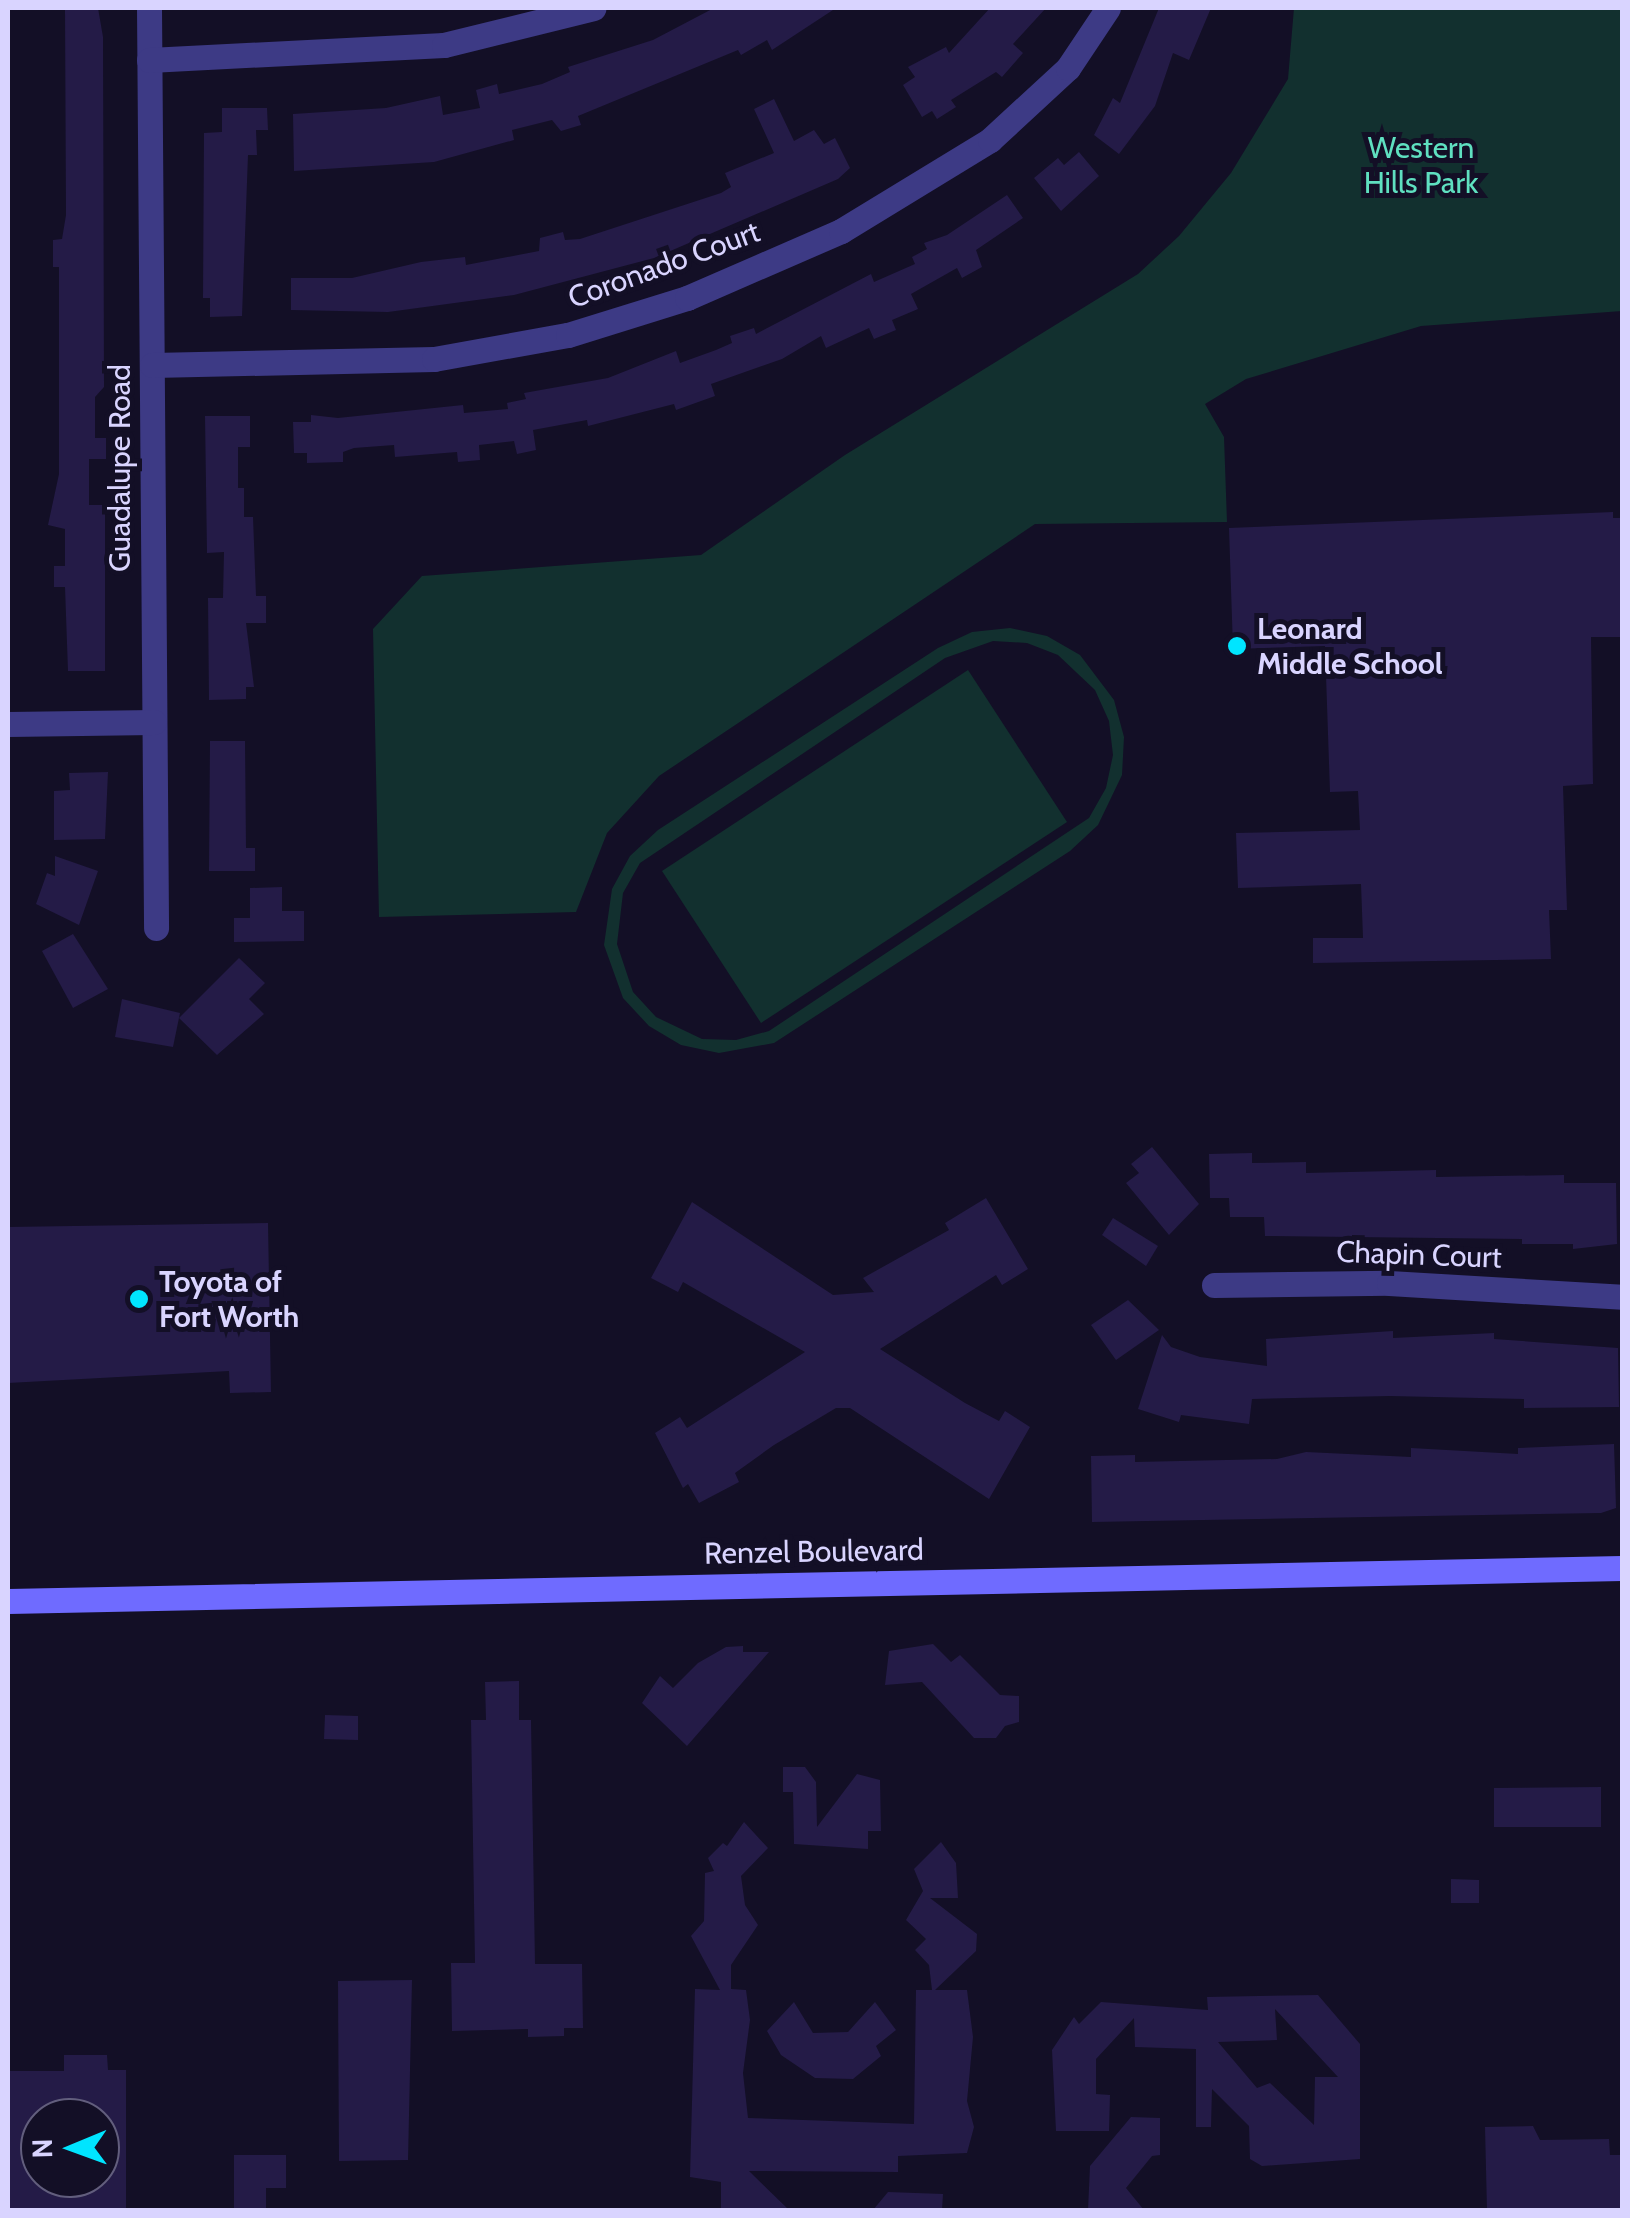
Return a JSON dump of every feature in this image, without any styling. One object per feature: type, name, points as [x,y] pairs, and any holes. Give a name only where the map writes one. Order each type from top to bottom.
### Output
[{"type":"street","name":"Guadalupe Road","points":[[149,8],[156,928]]},
{"type":"street","points":[[150,60],[444,45],[594,8]]},
{"type":"street","name":"Coronado Court","points":[[152,365],[434,359],[568,335],[688,298],[841,232],[990,140],[1068,68],[1108,8]]},
{"type":"street","points":[[8,724],[154,722]]},
{"type":"street","name":"Chapin Court","points":[[1214,1285],[1389,1283],[1622,1297]]},
{"type":"street","name":"Renzel Boulevard","points":[[8,1600],[1622,1568]]},
{"type":"green space","name":"Western Hills Park","points":[[1294,8],[1622,8],[1622,311],[1421,326],[1246,379],[1205,404],[1224,437],[1227,522],[1035,524],[659,776],[607,833],[576,912],[379,917],[373,629],[422,576],[701,555],[845,455],[1138,274],[1179,236],[1231,173],[1288,79]]},
{"type":"green space","points":[[1010,628],[1047,636],[1080,655],[1114,700],[1124,737],[1122,775],[1098,825],[1070,851],[774,1043],[719,1053],[681,1045],[649,1026],[623,998],[604,945],[612,889],[630,856],[658,830],[938,648],[972,632]],"holes":[[[993,641],[1027,643],[1058,655],[1095,690],[1109,721],[1113,755],[1106,788],[1089,818],[769,1031],[736,1040],[702,1039],[656,1017],[633,992],[617,944],[623,893],[640,863],[945,658]]]},
{"type":"green space","points":[[968,670],[1067,822],[761,1023],[662,871]]},
{"type":"building","points":[[65,8],[98,8],[103,37],[104,387],[95,397],[95,438],[106,438],[106,459],[89,459],[89,505],[105,505],[105,671],[68,671],[65,587],[54,587],[54,566],[65,566],[65,529],[48,525],[59,474],[59,267],[53,267],[53,240],[62,239],[66,215]]},
{"type":"building","points":[[714,8],[836,8],[772,50],[767,40],[741,55],[738,50],[578,116],[581,125],[561,131],[552,120],[512,130],[514,140],[434,162],[294,171],[293,114],[386,108],[440,96],[443,115],[480,108],[476,90],[497,84],[499,94],[542,84],[570,72],[568,67],[653,40]]},
{"type":"building","points":[[990,8],[1046,8],[1013,44],[1023,53],[1002,77],[996,72],[951,100],[956,107],[937,119],[932,111],[922,117],[903,85],[915,77],[908,67],[946,47],[949,53]]},
{"type":"building","points":[[1159,8],[1211,8],[1189,60],[1173,53],[1155,106],[1119,154],[1094,135],[1113,98],[1120,103]]},
{"type":"building","points":[[774,99],[794,141],[814,130],[824,144],[835,138],[850,168],[838,179],[654,258],[514,295],[388,312],[291,310],[291,278],[352,278],[421,262],[465,257],[466,265],[539,251],[540,238],[563,232],[565,240],[580,239],[721,193],[731,187],[725,173],[774,153],[754,109]]},
{"type":"building","points":[[222,108],[267,108],[268,130],[256,130],[257,155],[248,155],[242,316],[210,317],[210,298],[203,298],[204,133],[222,132]]},
{"type":"building","points":[[1079,152],[1099,176],[1061,211],[1034,178],[1058,158],[1064,165]]},
{"type":"building","points":[[1007,195],[1023,218],[976,250],[982,267],[962,278],[957,268],[911,294],[918,309],[892,320],[896,330],[874,339],[869,328],[826,348],[821,336],[782,359],[711,384],[715,396],[676,410],[674,404],[588,426],[587,420],[533,430],[536,450],[517,454],[514,441],[479,445],[480,460],[458,462],[457,452],[395,457],[394,445],[354,448],[343,452],[343,462],[307,463],[307,453],[294,453],[293,422],[311,422],[311,415],[338,418],[463,405],[464,413],[508,409],[507,403],[526,399],[524,393],[608,378],[676,351],[680,363],[716,350],[732,343],[730,336],[754,328],[756,334],[871,274],[874,282],[915,264],[912,257],[927,249],[924,243],[947,235]]},
{"type":"building","points":[[205,416],[250,416],[250,447],[238,447],[238,488],[244,488],[244,517],[253,517],[256,596],[266,596],[266,623],[246,623],[254,687],[246,687],[246,699],[209,700],[208,598],[223,598],[224,552],[207,553]]},
{"type":"building","points":[[1613,512],[1613,518],[1622,518],[1622,637],[1591,637],[1593,784],[1563,786],[1567,910],[1549,910],[1551,959],[1313,963],[1313,938],[1363,938],[1361,884],[1238,888],[1236,833],[1360,830],[1358,791],[1330,792],[1325,646],[1233,649],[1229,528]]},
{"type":"building","points":[[210,741],[245,741],[246,848],[255,848],[255,871],[209,871]]},
{"type":"building","points":[[108,772],[105,839],[54,840],[54,791],[70,790],[69,773]]},
{"type":"building","points":[[55,856],[98,871],[79,925],[36,904],[47,873],[55,876]]},
{"type":"building","points":[[282,887],[282,911],[304,911],[304,941],[234,942],[234,918],[250,918],[250,888]]},
{"type":"building","points":[[73,934],[108,989],[73,1008],[42,951]]},
{"type":"building","points":[[239,958],[265,983],[249,999],[264,1014],[217,1055],[179,1018]]},
{"type":"building","points":[[122,999],[180,1013],[173,1047],[115,1037]]},
{"type":"building","points":[[1152,1147],[1199,1204],[1169,1235],[1126,1183],[1139,1173],[1131,1164]]},
{"type":"building","points":[[1252,1153],[1252,1163],[1306,1162],[1306,1173],[1436,1170],[1436,1177],[1564,1175],[1564,1183],[1616,1183],[1617,1244],[1573,1249],[1573,1244],[1522,1244],[1522,1239],[1265,1236],[1264,1217],[1230,1217],[1229,1198],[1210,1198],[1209,1154]]},
{"type":"building","points":[[986,1198],[1028,1269],[1002,1285],[996,1275],[880,1349],[999,1421],[1005,1411],[1030,1427],[989,1499],[850,1408],[836,1408],[774,1445],[735,1473],[739,1482],[699,1503],[688,1484],[683,1488],[655,1433],[680,1417],[687,1428],[805,1352],[683,1282],[678,1292],[651,1278],[692,1202],[833,1295],[874,1292],[863,1278],[949,1230],[945,1223]]},
{"type":"building","points":[[1113,1218],[1158,1246],[1146,1266],[1102,1235]]},
{"type":"building","name":"Toyota of Fort Worth","points":[[268,1223],[271,1392],[230,1393],[229,1371],[8,1383],[8,1227]]},
{"type":"building","points":[[1128,1300],[1159,1330],[1116,1360],[1091,1325]]},
{"type":"building","points":[[1393,1331],[1393,1338],[1494,1333],[1494,1339],[1618,1348],[1619,1407],[1524,1408],[1524,1399],[1390,1396],[1252,1399],[1249,1424],[1181,1415],[1179,1422],[1138,1409],[1162,1335],[1171,1347],[1200,1357],[1267,1366],[1266,1339]]},
{"type":"building","points":[[1614,1444],[1616,1508],[1601,1513],[1092,1522],[1091,1456],[1135,1455],[1135,1462],[1277,1459],[1306,1452],[1411,1457],[1411,1448],[1518,1454],[1518,1448]]},
{"type":"building","points":[[933,1644],[951,1662],[960,1655],[1000,1695],[1019,1696],[1019,1722],[1005,1726],[996,1738],[974,1738],[922,1682],[885,1685],[889,1651]]},
{"type":"building","points":[[743,1646],[743,1652],[769,1652],[687,1746],[642,1703],[660,1676],[673,1688],[698,1663],[726,1647]]},
{"type":"building","points":[[519,1681],[519,1720],[531,1720],[535,1964],[582,1964],[583,2028],[564,2028],[564,2036],[528,2037],[528,2029],[452,2031],[451,1963],[475,1963],[471,1720],[486,1720],[485,1682]]},
{"type":"building","points":[[325,1715],[358,1716],[358,1740],[324,1739]]},
{"type":"building","points":[[783,1767],[805,1767],[816,1782],[817,1827],[857,1774],[880,1780],[881,1831],[868,1831],[868,1849],[794,1844],[793,1792],[783,1792]]},
{"type":"building","points":[[1601,1787],[1601,1827],[1494,1827],[1494,1788]]},
{"type":"building","points":[[744,1822],[768,1848],[741,1876],[745,1905],[758,1925],[731,1965],[731,1989],[746,1990],[750,2020],[743,2073],[748,2118],[914,2124],[916,1990],[932,1990],[929,1965],[915,1950],[926,1939],[906,1920],[923,1891],[914,1869],[941,1842],[956,1863],[958,1898],[930,1898],[977,1934],[976,1951],[935,1990],[967,1990],[973,2037],[967,2101],[974,2127],[967,2153],[898,2156],[898,2172],[749,2171],[789,2210],[721,2210],[721,2182],[690,2177],[695,1989],[720,1990],[691,1936],[704,1921],[705,1873],[714,1871],[708,1858],[723,1843],[727,1846]]},
{"type":"building","points":[[1451,1879],[1479,1880],[1479,1903],[1451,1903]]},
{"type":"building","points":[[412,1980],[408,2160],[339,2161],[338,1981]]},
{"type":"building","points":[[1318,1995],[1360,2044],[1360,2159],[1262,2166],[1250,2159],[1249,2126],[1212,2089],[1211,2127],[1196,2127],[1196,2049],[1135,2047],[1134,2018],[1096,2059],[1096,2094],[1110,2095],[1109,2131],[1056,2131],[1052,2050],[1074,2017],[1079,2024],[1101,2002],[1208,2010],[1207,1997]],"holes":[[[1275,2009],[1338,2077],[1315,2077],[1314,2125],[1270,2083],[1257,2088],[1218,2042],[1277,2040]]]},
{"type":"building","points":[[794,2002],[813,2033],[848,2032],[875,2002],[896,2030],[876,2046],[881,2056],[853,2079],[815,2078],[781,2055],[767,2031]]},
{"type":"building","points":[[64,2055],[107,2055],[108,2070],[126,2070],[126,2210],[8,2210],[8,2071],[64,2071]]},
{"type":"building","points":[[1131,2117],[1160,2118],[1160,2155],[1152,2156],[1126,2188],[1144,2210],[1088,2210],[1090,2166]]},
{"type":"building","points":[[1533,2126],[1540,2140],[1609,2139],[1610,2155],[1622,2155],[1622,2210],[1487,2210],[1485,2127]]},
{"type":"building","points":[[234,2155],[286,2155],[286,2188],[266,2188],[266,2210],[234,2210]]},
{"type":"building","points":[[888,2192],[943,2194],[942,2210],[873,2210]]},
{"type":"place","name":"Leonard Middle School","points":[[1237,646]]},
{"type":"place","name":"Toyota of Fort Worth","points":[[139,1299]]}]
